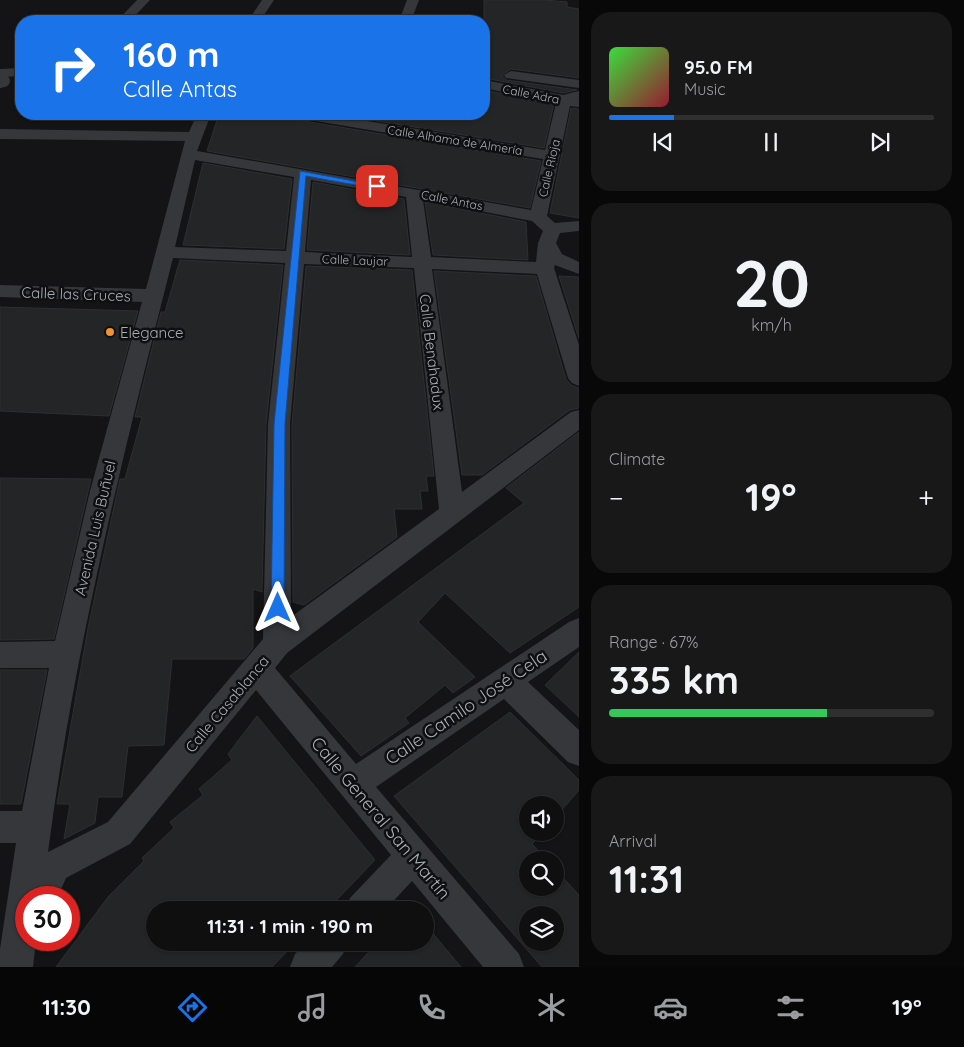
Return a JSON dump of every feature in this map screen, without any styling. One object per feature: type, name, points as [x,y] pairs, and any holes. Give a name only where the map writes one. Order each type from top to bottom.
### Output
[{"type":"street","points":[[129,15],[144,0]]},
{"type":"street","points":[[258,15],[268,0]]},
{"type":"street","points":[[407,15],[413,0]]},
{"type":"street","name":"Calle Adra","points":[[490,71],[579,84]]},
{"type":"street","name":"Calle Adra","points":[[490,85],[574,99]]},
{"type":"street","name":"Calle Rioja","points":[[552,230],[538,217],[552,156],[574,99]]},
{"type":"street","name":"Avenida Luis Buñuel","points":[[23,953],[35,827],[66,654],[102,491],[191,146],[202,120]]},
{"type":"street","name":"Calle Alhama de Almería","points":[[334,120],[552,156]]},
{"type":"street","name":"Calle Antas","points":[[0,134],[191,146],[303,173],[538,217]]},
{"type":"street","points":[[277,644],[280,424],[303,173]]},
{"type":"street","name":"Calle Benahadux","points":[[414,193],[452,512]]},
{"type":"street","points":[[579,226],[564,226],[552,230],[546,236],[546,258],[579,378]]},
{"type":"street","name":"Calle Laujar","points":[[165,252],[421,262],[546,258]]},
{"type":"street","points":[[546,258],[558,260],[579,268]]},
{"type":"street","name":"Calle las Cruces","points":[[0,291],[152,296]]},
{"type":"street","name":"Calle Casablanca","points":[[45,886],[54,866],[119,833],[277,644],[579,418]]},
{"type":"street","name":"Calle Camilo José Cela","points":[[353,784],[579,631]]},
{"type":"street","points":[[0,655],[66,654]]},
{"type":"street","name":"Calle General San Martín","points":[[257,669],[506,967]]},
{"type":"street","points":[[506,680],[579,751]]},
{"type":"street","points":[[0,827],[35,827]]},
{"type":"street","points":[[370,901],[413,856]]},
{"type":"street","points":[[308,967],[323,951]]},
{"type":"building","points":[[484,0],[567,2],[567,7],[579,9],[579,78],[511,69],[502,75],[506,80],[577,90],[563,93],[490,79],[490,15],[484,15]]},
{"type":"building","points":[[490,91],[554,104],[544,148],[371,120],[490,120]]},
{"type":"building","points":[[571,108],[579,109],[579,218],[550,213]]},
{"type":"building","points":[[217,120],[298,120],[541,161],[530,208],[207,151]]},
{"type":"building","points":[[203,163],[292,179],[284,249],[183,245]]},
{"type":"building","points":[[313,182],[404,199],[410,255],[307,250]]},
{"type":"building","points":[[425,202],[526,222],[528,260],[433,255]]},
{"type":"building","points":[[180,260],[283,265],[266,424],[262,592],[253,589],[253,648],[244,659],[172,659],[164,745],[128,746],[122,797],[98,797],[95,823],[64,839],[70,804],[57,804],[88,628],[120,479],[125,479],[142,417],[135,417],[161,312],[165,312]]},
{"type":"building","points":[[306,266],[412,270],[434,476],[426,476],[428,491],[420,491],[422,509],[394,509],[397,537],[304,605],[293,602],[292,424]]},
{"type":"building","points":[[434,271],[536,276],[566,379],[571,385],[579,388],[579,408],[570,410],[482,475],[462,475]]},
{"type":"building","points":[[559,276],[579,277],[579,339]]},
{"type":"building","points":[[0,307],[138,311],[109,416],[0,411]]},
{"type":"building","points":[[579,432],[579,607],[510,653],[445,593],[418,622],[475,677],[453,693],[445,685],[405,718],[409,723],[361,756],[290,676],[524,503],[506,488]]},
{"type":"building","points":[[0,478],[91,479],[54,639],[0,640]]},
{"type":"building","points":[[579,652],[579,717],[545,685]]},
{"type":"building","points":[[0,670],[47,670],[21,804],[0,804]]},
{"type":"building","points":[[510,712],[579,780],[579,790],[564,808],[564,796],[519,796],[519,841],[535,841],[532,844],[539,851],[519,851],[519,896],[564,896],[564,879],[579,895],[579,967],[542,967],[528,951],[564,951],[564,906],[519,906],[519,940],[394,796]]},
{"type":"building","points":[[257,716],[375,860],[336,901],[146,901],[146,951],[287,951],[272,967],[56,967],[68,951],[80,951],[80,935],[108,897],[144,861],[142,858],[174,828],[170,822],[203,795],[199,789],[232,760],[228,754]]},
{"type":"building","points":[[434,935],[461,967],[355,967],[370,951],[434,951]]},
{"type":"place","name":"Elegance","points":[[110,332]]},
{"type":"route","points":[[278,608],[280,424],[303,173],[377,186]]}]
